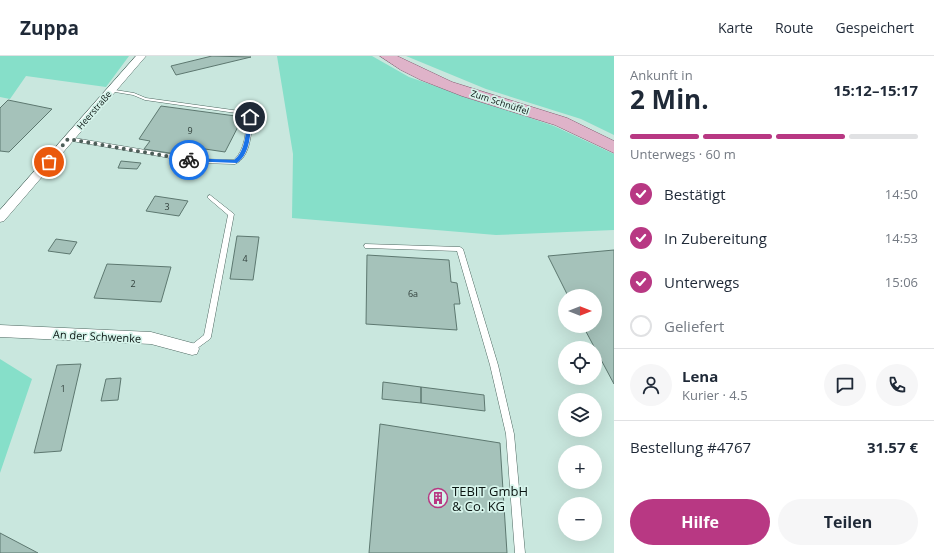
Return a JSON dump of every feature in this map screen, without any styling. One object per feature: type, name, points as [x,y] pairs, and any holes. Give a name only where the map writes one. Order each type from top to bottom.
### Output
[{"type":"main road","name":"Zum Schnüffel","points":[[387,56],[413,71],[444,84],[554,120],[614,148]]},
{"type":"street","name":"Heerstraße","points":[[0,218],[141,56]]},
{"type":"street","name":"An der Schwenke","points":[[0,331],[151,338],[192,349]]},
{"type":"lane","points":[[68,139],[199,161],[235,162],[242,156],[248,135],[250,117],[245,113],[145,99],[134,94],[111,90]]},
{"type":"lane","points":[[192,349],[207,337],[231,214],[210,197]]},
{"type":"lane","points":[[366,246],[460,249],[494,365],[510,434],[520,553]]},
{"type":"green space","points":[[0,56],[129,56],[106,87],[26,76],[10,99],[0,97]]},
{"type":"green space","points":[[277,56],[372,56],[409,77],[554,126],[614,154],[614,230],[496,235],[292,218],[293,154]]},
{"type":"green space","points":[[406,56],[614,56],[614,135],[581,119],[486,89]]},
{"type":"green space","points":[[0,359],[32,379],[0,473]]},
{"type":"building","points":[[212,56],[251,57],[176,75],[171,66]]},
{"type":"building","points":[[8,100],[52,109],[9,152],[0,151],[0,108]]},
{"type":"building","points":[[161,106],[243,117],[225,152],[205,149],[201,158],[144,149],[150,141],[139,139]]},
{"type":"building","points":[[121,161],[141,163],[137,169],[118,168]]},
{"type":"building","points":[[155,196],[188,201],[179,216],[146,211]]},
{"type":"building","points":[[237,236],[259,237],[253,280],[230,279]]},
{"type":"building","points":[[56,239],[77,242],[70,254],[48,251]]},
{"type":"building","points":[[614,250],[614,384],[602,362],[602,341],[591,341],[587,333],[602,333],[602,289],[564,289],[548,256]]},
{"type":"building","points":[[367,255],[449,260],[451,282],[457,283],[460,304],[454,304],[457,330],[366,324]]},
{"type":"building","points":[[107,264],[171,267],[161,302],[94,298]]},
{"type":"building","points":[[81,364],[61,451],[34,453],[57,365]]},
{"type":"building","points":[[121,378],[118,400],[101,401],[106,379]]},
{"type":"building","points":[[383,382],[421,387],[421,403],[382,399]]},
{"type":"building","points":[[421,387],[484,395],[485,411],[421,403]]},
{"type":"building","name":"TEBIT GmbH & Co. KG","points":[[380,424],[500,443],[507,553],[369,553]]},
{"type":"building","points":[[0,533],[38,553],[0,553]]},
{"type":"way so far","points":[[49,162],[68,139],[114,145],[144,153],[189,160]]},
{"type":"place","name":"TEBIT GmbH & Co. KG","points":[[438,498]]},
{"type":"route","points":[[189,160],[235,162],[242,156],[248,135],[250,117]]}]
